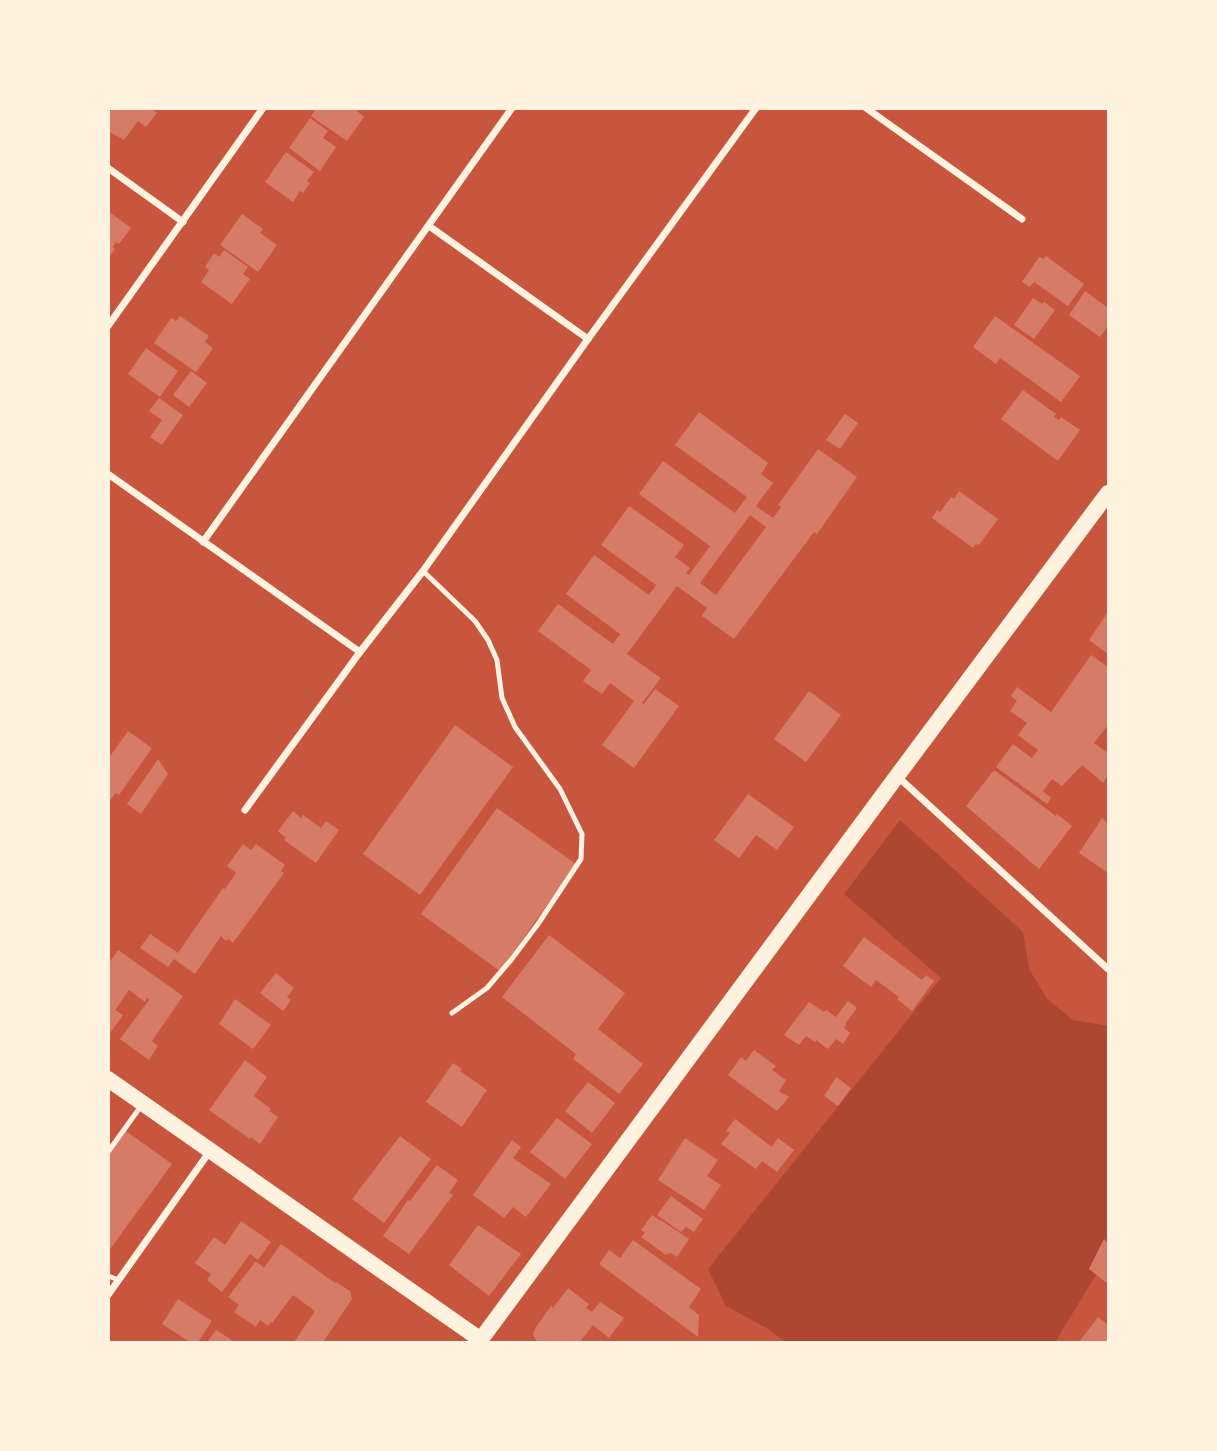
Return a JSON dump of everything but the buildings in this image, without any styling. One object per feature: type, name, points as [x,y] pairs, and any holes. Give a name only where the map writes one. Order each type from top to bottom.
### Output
[{"type":"main road","points":[[108,1079],[480,1341],[1108,493]]},
{"type":"street","points":[[108,326],[264,108]]},
{"type":"street","points":[[203,542],[513,108]]},
{"type":"street","points":[[245,810],[360,652],[423,571],[756,108]]},
{"type":"street","points":[[866,108],[1022,219]]},
{"type":"street","points":[[108,168],[183,222]]},
{"type":"street","points":[[429,226],[588,339]]},
{"type":"street","points":[[108,474],[360,652]]},
{"type":"street","points":[[897,776],[1108,969]]},
{"type":"street","points":[[108,1295],[211,1151]]},
{"type":"lane","points":[[423,571],[475,621],[488,640],[497,660],[502,698],[515,727],[560,789],[582,834],[581,859],[538,924],[486,988],[452,1013]]},
{"type":"lane","points":[[108,1152],[143,1103]]},
{"type":"lane","points":[[108,1276],[119,1280]]},
{"type":"shaded area","points":[[900,820],[1023,932],[1029,969],[1047,999],[1073,1020],[1108,1026],[1108,1255],[1055,1342],[785,1342],[770,1330],[726,1306],[708,1269],[941,978],[844,894]]}]
